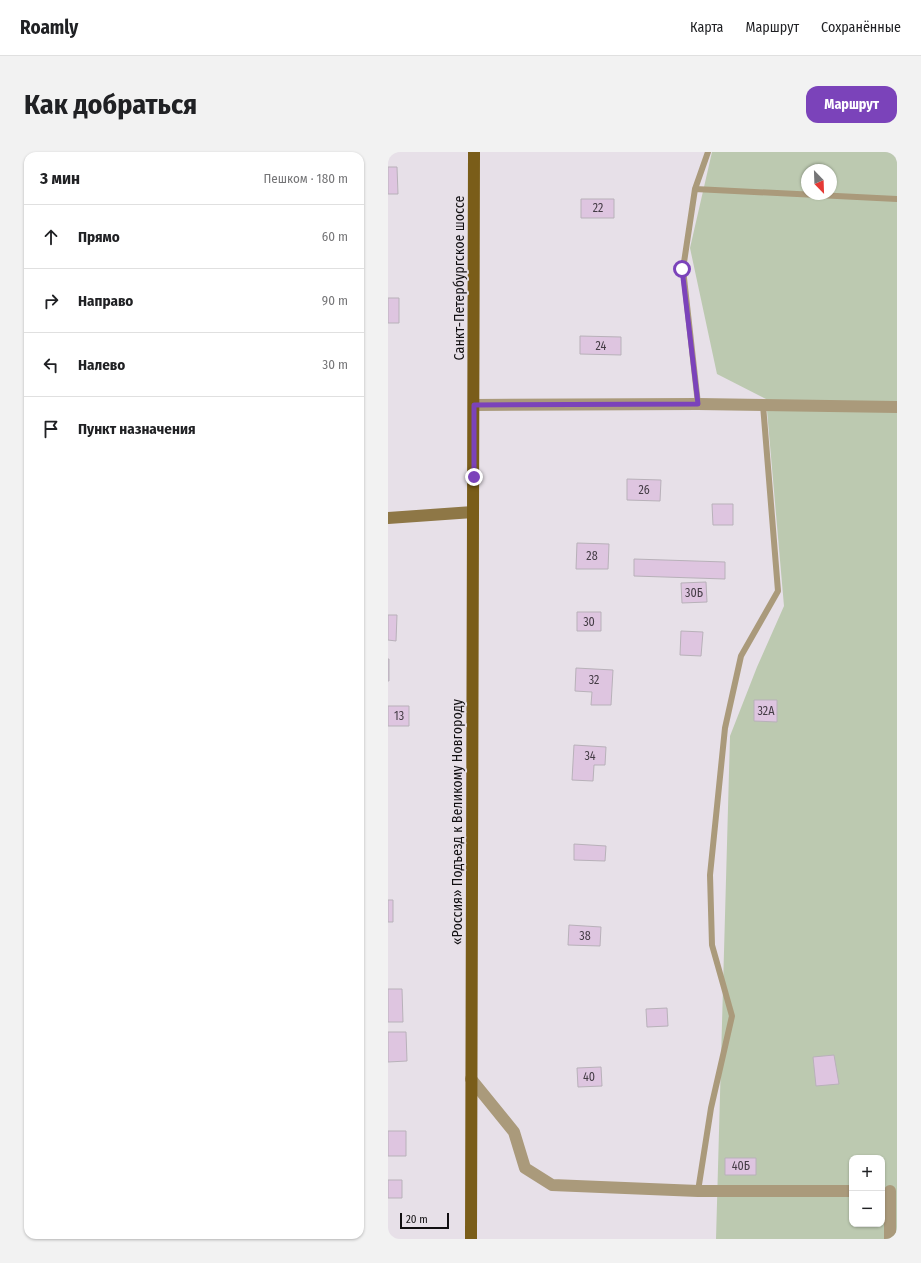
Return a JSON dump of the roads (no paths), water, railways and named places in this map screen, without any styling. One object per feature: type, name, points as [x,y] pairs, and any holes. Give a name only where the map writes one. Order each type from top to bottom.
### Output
[{"type":"main road","name":"Санкт-Петербургское шоссе","points":[[474,152],[474,405]]},
{"type":"main road","name":"«Россия» Подъезд к Великому Новгороду","points":[[471,1239],[474,405]]},
{"type":"street","points":[[474,405],[698,404],[897,407]]},
{"type":"street","points":[[388,518],[473,512]]},
{"type":"street","points":[[471,1079],[514,1132],[526,1168],[552,1186],[698,1191],[849,1191]]},
{"type":"street","points":[[890,1191],[890,1239]]},
{"type":"lane","points":[[698,404],[682,269],[695,189],[708,152]]},
{"type":"lane","points":[[695,189],[897,199]]},
{"type":"lane","points":[[698,1191],[712,1108],[732,1016],[712,945],[711,882],[725,728],[741,656],[778,591],[763,405]]}]
